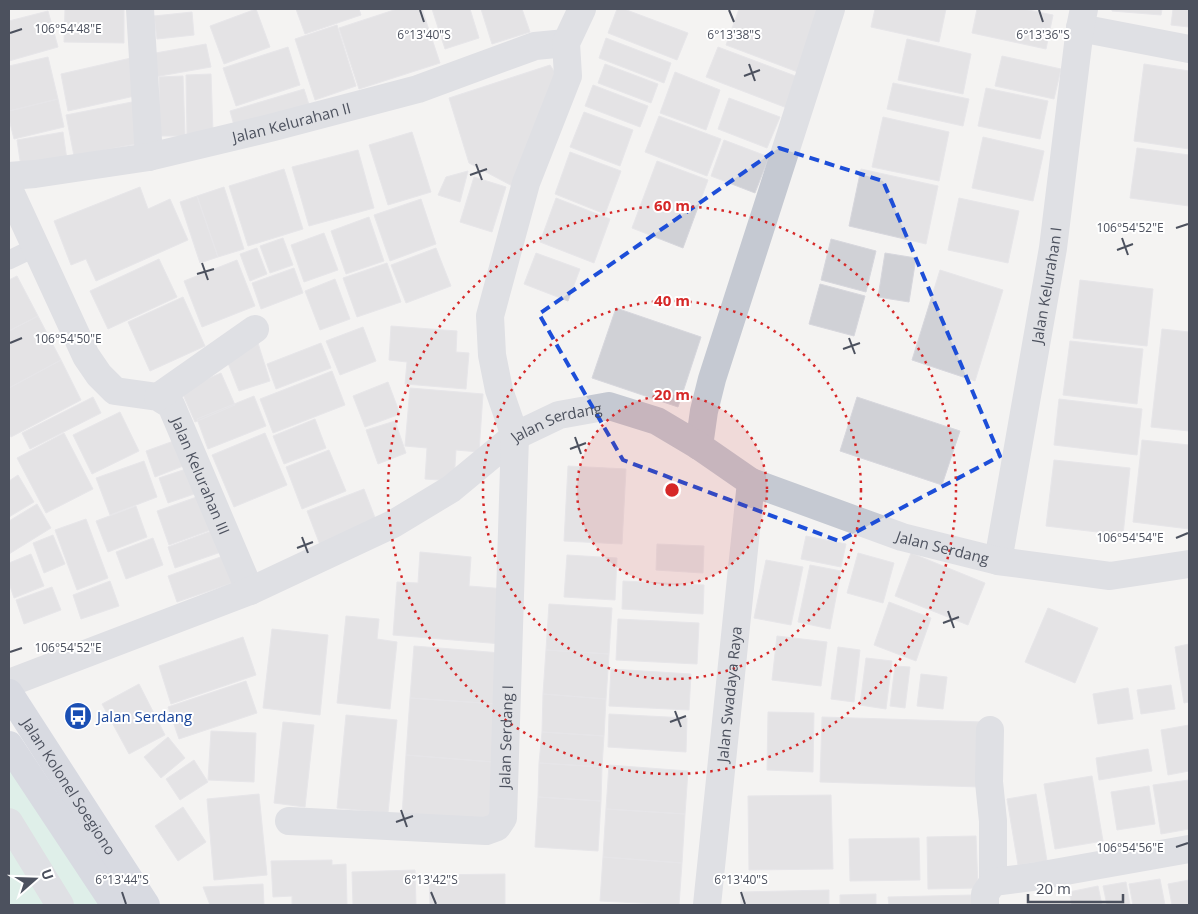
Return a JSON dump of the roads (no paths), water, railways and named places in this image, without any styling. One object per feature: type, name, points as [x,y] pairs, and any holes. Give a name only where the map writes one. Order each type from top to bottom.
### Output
[{"type":"main road","name":"Jalan Kolonel Soegiono","points":[[9,693],[146,905]]},
{"type":"main road","name":"Jalan Kolonel Soegiono","points":[[9,745],[115,905]]},
{"type":"street","points":[[140,9],[149,157]]},
{"type":"street","points":[[515,436],[499,390],[492,355],[490,316],[526,183],[568,76],[566,44],[582,9]]},
{"type":"street","points":[[699,446],[704,411],[712,379],[831,9]]},
{"type":"street","points":[[1082,19],[1189,49]]},
{"type":"street","name":"Jalan Kelurahan I","points":[[998,561],[1054,248],[1082,19]]},
{"type":"street","name":"Jalan Kelurahan II","points":[[9,176],[149,157],[270,128],[418,89],[535,46],[566,44]]},
{"type":"street","points":[[9,189],[86,356],[99,375],[115,392],[158,397],[255,329]]},
{"type":"street","name":"Jalan Kelurahan III","points":[[158,397],[171,405],[250,592]]},
{"type":"street","name":"Jalan Serdang","points":[[9,683],[250,592],[393,524],[451,489],[515,436],[559,415],[609,406],[656,421],[699,446],[751,482],[902,537],[998,561],[1110,576],[1189,564]]},
{"type":"street","name":"Jalan Serdang I","points":[[289,821],[486,831],[497,826],[503,818],[515,436]]},
{"type":"street","name":"Jalan Swadaya Raya","points":[[707,905],[751,482]]},
{"type":"street","points":[[990,730],[989,782],[993,821],[989,894],[1032,877],[1189,850]]},
{"type":"street","points":[[9,822],[60,905]]},
{"type":"lane","points":[[9,260],[36,247]]},
{"type":"place","name":"Jalan Serdang","points":[[78,716]]}]
